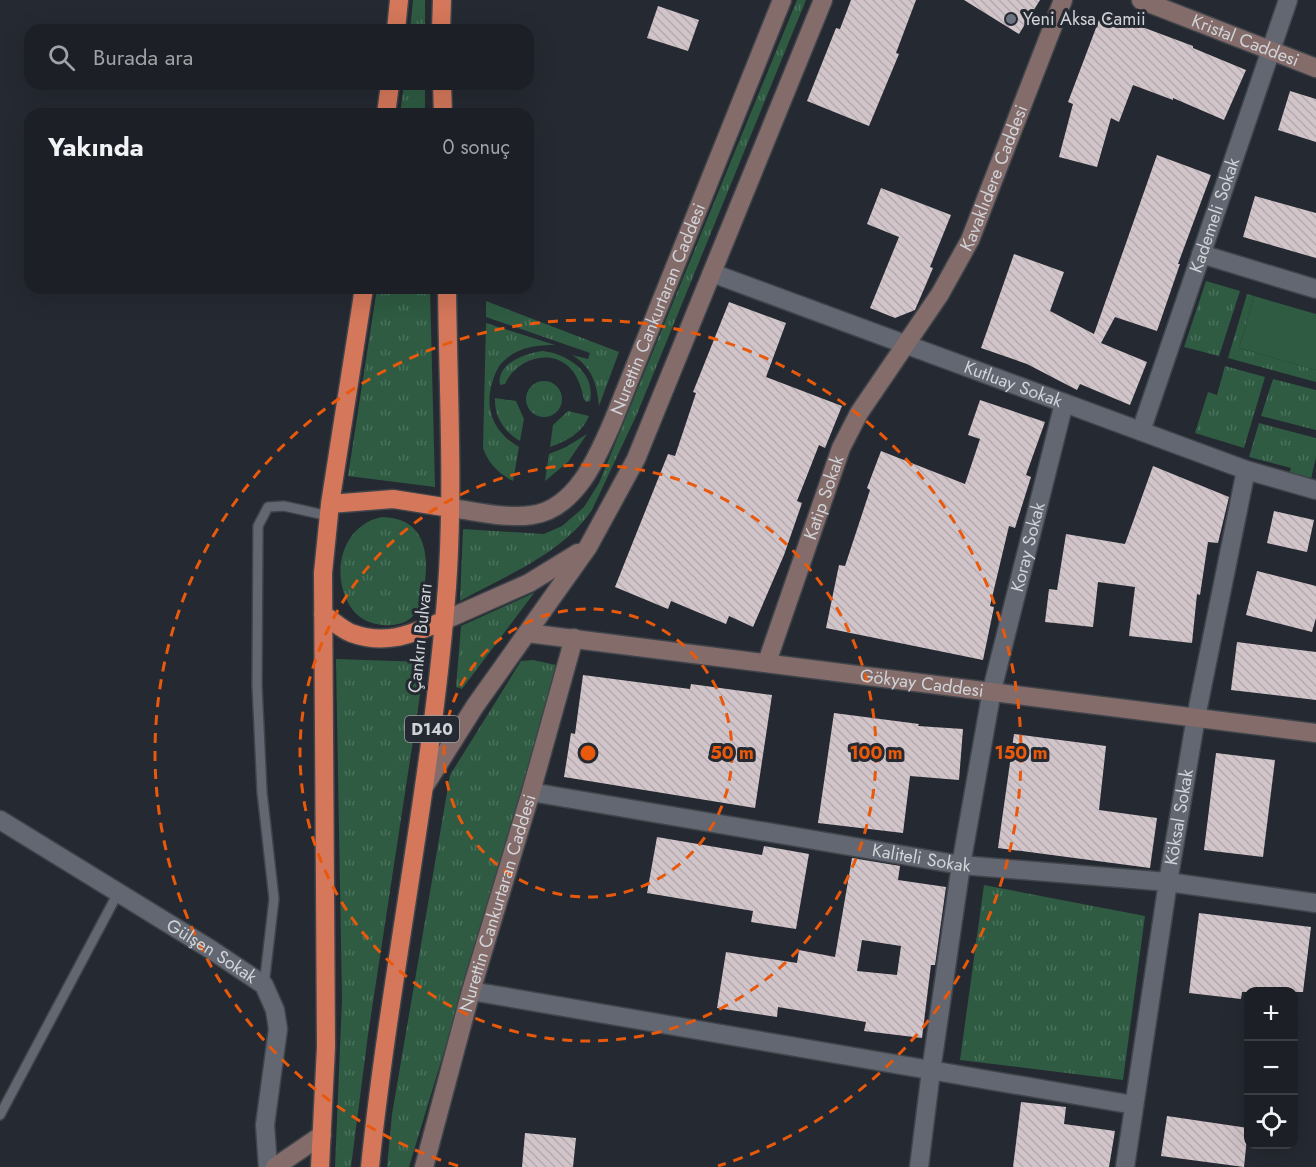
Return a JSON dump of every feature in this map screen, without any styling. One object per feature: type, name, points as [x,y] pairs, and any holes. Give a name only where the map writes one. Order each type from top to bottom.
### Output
[{"type":"highway","points":[[397,24],[399,0]]},
{"type":"highway","points":[[441,24],[442,0]]},
{"type":"highway","points":[[387,108],[389,90]]},
{"type":"highway","points":[[442,90],[443,108]]},
{"type":"highway","points":[[320,1167],[326,1047],[323,573],[329,510],[363,294]]},
{"type":"highway","name":"Çankırı Bulvarı","points":[[370,1167],[388,1016],[424,787],[447,587],[450,508],[447,294]]},
{"type":"highway","points":[[329,510],[393,499],[450,508]]},
{"type":"highway","points":[[323,615],[350,632],[384,639],[399,638],[443,621]]},
{"type":"street","name":"Nurettin Cankurtaran Caddesi","points":[[450,508],[517,516],[542,513],[567,496],[586,476],[598,456],[613,421],[782,0]]},
{"type":"street","name":"Nurettin Cankurtaran Caddesi","points":[[424,787],[476,706],[588,547],[636,459],[823,0]]},
{"type":"street","name":"Kavaklıdere Caddesi","points":[[906,345],[940,294],[970,240],[1064,0]]},
{"type":"street","name":"Kristal Caddesi","points":[[1141,0],[1316,68]]},
{"type":"street","name":"Kademeli Sokak","points":[[1141,431],[1288,0]]},
{"type":"street","points":[[1201,254],[1316,289]]},
{"type":"street","name":"Kutluay Sokak","points":[[712,273],[1246,470],[1316,490]]},
{"type":"street","name":"Katip Sokak","points":[[767,662],[841,448],[870,396],[906,345]]},
{"type":"street","name":"Koray Sokak","points":[[919,1167],[961,866],[992,690],[1064,403]]},
{"type":"street","name":"Köksal Sokak","points":[[1125,1167],[1167,882],[1196,717],[1246,470]]},
{"type":"street","name":"Nurettin Cankurtaran Caddesi","points":[[443,621],[529,583],[588,547]]},
{"type":"street","name":"Gökyay Caddesi","points":[[527,633],[1316,732]]},
{"type":"street","name":"Nurettin Cankurtaran Caddesi","points":[[424,1167],[471,991],[531,792],[574,638]]},
{"type":"street","name":"Kaliteli Sokak","points":[[531,792],[961,866],[1167,882],[1316,903]]},
{"type":"street","name":"Gülşen Sokak","points":[[0,820],[210,949],[264,985],[275,1010],[278,1029],[276,1058],[268,1094],[265,1125],[268,1167]]},
{"type":"street","points":[[471,991],[1134,1106]]},
{"type":"street","points":[[275,1167],[322,1135]]},
{"type":"lane","points":[[264,985],[274,899],[262,792],[257,685],[258,525],[268,507],[329,510]]},
{"type":"lane","points":[[0,1115],[118,893]]},
{"type":"green space","points":[[413,0],[425,0],[425,24],[411,24]]},
{"type":"green space","points":[[797,0],[806,0],[637,414],[592,510],[580,526],[549,552],[460,601],[463,529],[544,534],[562,526],[584,507],[599,483]]},
{"type":"green space","points":[[403,90],[425,90],[425,108],[401,108]]},
{"type":"green space","points":[[1206,281],[1240,291],[1219,356],[1184,347]]},
{"type":"green space","points":[[376,294],[430,294],[435,487],[348,476]]},
{"type":"green space","points":[[1247,294],[1254,296],[1239,348],[1316,370],[1316,382],[1228,358]]},
{"type":"green space","points":[[1254,296],[1316,314],[1316,370],[1239,348]]},
{"type":"green space","points":[[486,301],[619,352],[599,406],[597,390],[589,371],[572,355],[588,359],[590,353],[486,317]]},
{"type":"green space","points":[[486,323],[555,345],[529,348],[511,355],[503,361],[492,383],[489,403],[494,420],[504,435],[519,447],[513,481],[495,468],[483,448]]},
{"type":"green space","points":[[543,351],[561,356],[578,366],[589,381],[590,401],[586,402],[584,399],[579,381],[568,366],[551,358],[541,358],[524,363],[516,369],[505,384],[500,385],[500,377],[507,365],[521,357]]},
{"type":"green space","points":[[1225,366],[1265,377],[1244,448],[1195,433],[1208,392],[1217,395]]},
{"type":"green space","points":[[1273,379],[1316,390],[1316,430],[1261,416]]},
{"type":"green space","points":[[544,381],[557,386],[562,399],[557,412],[544,417],[531,412],[526,399],[531,386]]},
{"type":"green space","points":[[495,398],[516,401],[524,419],[520,441],[501,423],[496,411]]},
{"type":"green space","points":[[568,411],[589,416],[573,436],[550,447],[553,425]]},
{"type":"green space","points":[[1259,423],[1316,438],[1316,457],[1311,479],[1289,475],[1291,468],[1249,457]]},
{"type":"green space","points":[[587,434],[568,462],[545,481],[549,454]]},
{"type":"green space","points":[[382,517],[406,523],[414,529],[420,537],[426,558],[425,587],[418,609],[407,621],[391,625],[374,623],[358,616],[345,596],[341,582],[343,554],[348,541],[368,522]]},
{"type":"green space","points":[[534,593],[462,689],[456,687],[461,626]]},
{"type":"green space","points":[[336,659],[425,662],[368,1035],[351,1167],[335,1167],[342,1000]]},
{"type":"green space","points":[[533,660],[561,666],[409,1167],[387,1167],[392,1114],[450,775],[521,661]]},
{"type":"green space","points":[[984,885],[1145,916],[1123,1080],[960,1060]]},
{"type":"building","points":[[851,0],[916,0],[896,53],[899,54],[869,126],[807,101],[836,28],[840,29]]},
{"type":"building","name":"Yeni Aksa Camii","points":[[964,0],[1040,0],[1019,34]]},
{"type":"building","points":[[658,6],[699,20],[688,51],[647,38]]},
{"type":"building","points":[[1102,12],[1193,46],[1193,48],[1246,70],[1224,120],[1173,98],[1173,100],[1133,85],[1119,122],[1111,118],[1097,167],[1059,157],[1073,104],[1068,102]]},
{"type":"building","points":[[1290,91],[1316,99],[1316,142],[1278,130]]},
{"type":"building","points":[[1157,155],[1211,175],[1178,264],[1180,264],[1157,331],[1115,317],[1101,343],[1147,362],[1130,405],[1080,384],[1077,390],[1027,364],[981,348],[1014,254],[1064,272],[1050,311],[1094,334]]},
{"type":"building","points":[[881,188],[951,215],[930,267],[933,268],[915,310],[895,318],[870,308],[899,237],[867,224]]},
{"type":"building","points":[[1255,196],[1316,213],[1316,258],[1243,237]]},
{"type":"building","points":[[729,302],[786,323],[766,377],[842,406],[825,448],[819,445],[797,501],[802,503],[784,555],[753,627],[729,616],[726,624],[671,601],[668,609],[615,587],[668,454],[675,456],[696,393],[693,392]]},
{"type":"building","points":[[980,400],[1045,422],[1026,475],[1031,477],[1015,528],[1009,526],[990,606],[994,607],[983,660],[826,628],[839,565],[845,566],[870,490],[867,488],[881,451],[965,484],[980,439],[968,435]]},
{"type":"building","points":[[1153,466],[1229,497],[1218,543],[1208,542],[1200,595],[1197,594],[1192,643],[1129,636],[1135,587],[1098,582],[1093,627],[1045,622],[1049,589],[1057,590],[1066,534],[1125,544]]},
{"type":"building","points":[[1274,511],[1314,520],[1307,552],[1267,543]]},
{"type":"building","points":[[1257,571],[1316,586],[1316,618],[1312,632],[1246,615]]},
{"type":"building","points":[[1237,642],[1316,652],[1316,700],[1231,690]]},
{"type":"building","points":[[583,675],[690,689],[691,684],[772,695],[755,808],[564,777],[571,733],[575,734]]},
{"type":"building","points":[[834,713],[919,724],[918,726],[963,729],[959,780],[910,776],[903,833],[818,823]]},
{"type":"building","points":[[1014,734],[1106,746],[1099,810],[1157,818],[1150,868],[998,848]]},
{"type":"building","points":[[1216,753],[1275,760],[1263,857],[1204,850]]},
{"type":"building","points":[[657,837],[762,855],[764,846],[809,854],[796,929],[751,922],[753,911],[647,893]]},
{"type":"building","points":[[852,858],[900,866],[898,880],[946,887],[935,965],[931,965],[922,1038],[864,1031],[866,1022],[778,1007],[777,1017],[717,1008],[726,952],[797,963],[799,950],[835,957]],"holes":[[[862,940],[901,946],[897,975],[857,971]]]},
{"type":"building","points":[[1199,913],[1311,927],[1303,992],[1298,992],[1298,987],[1244,987],[1241,999],[1189,993]]},
{"type":"building","points":[[1021,1102],[1066,1107],[1064,1124],[1115,1131],[1109,1167],[1013,1167]]},
{"type":"building","points":[[1167,1116],[1244,1127],[1244,1149],[1246,1149],[1244,1167],[1161,1156]]},
{"type":"building","points":[[525,1133],[576,1138],[573,1167],[522,1167]]},
{"type":"place","name":"Yeni Aksa Camii","points":[[1011,19]]}]
